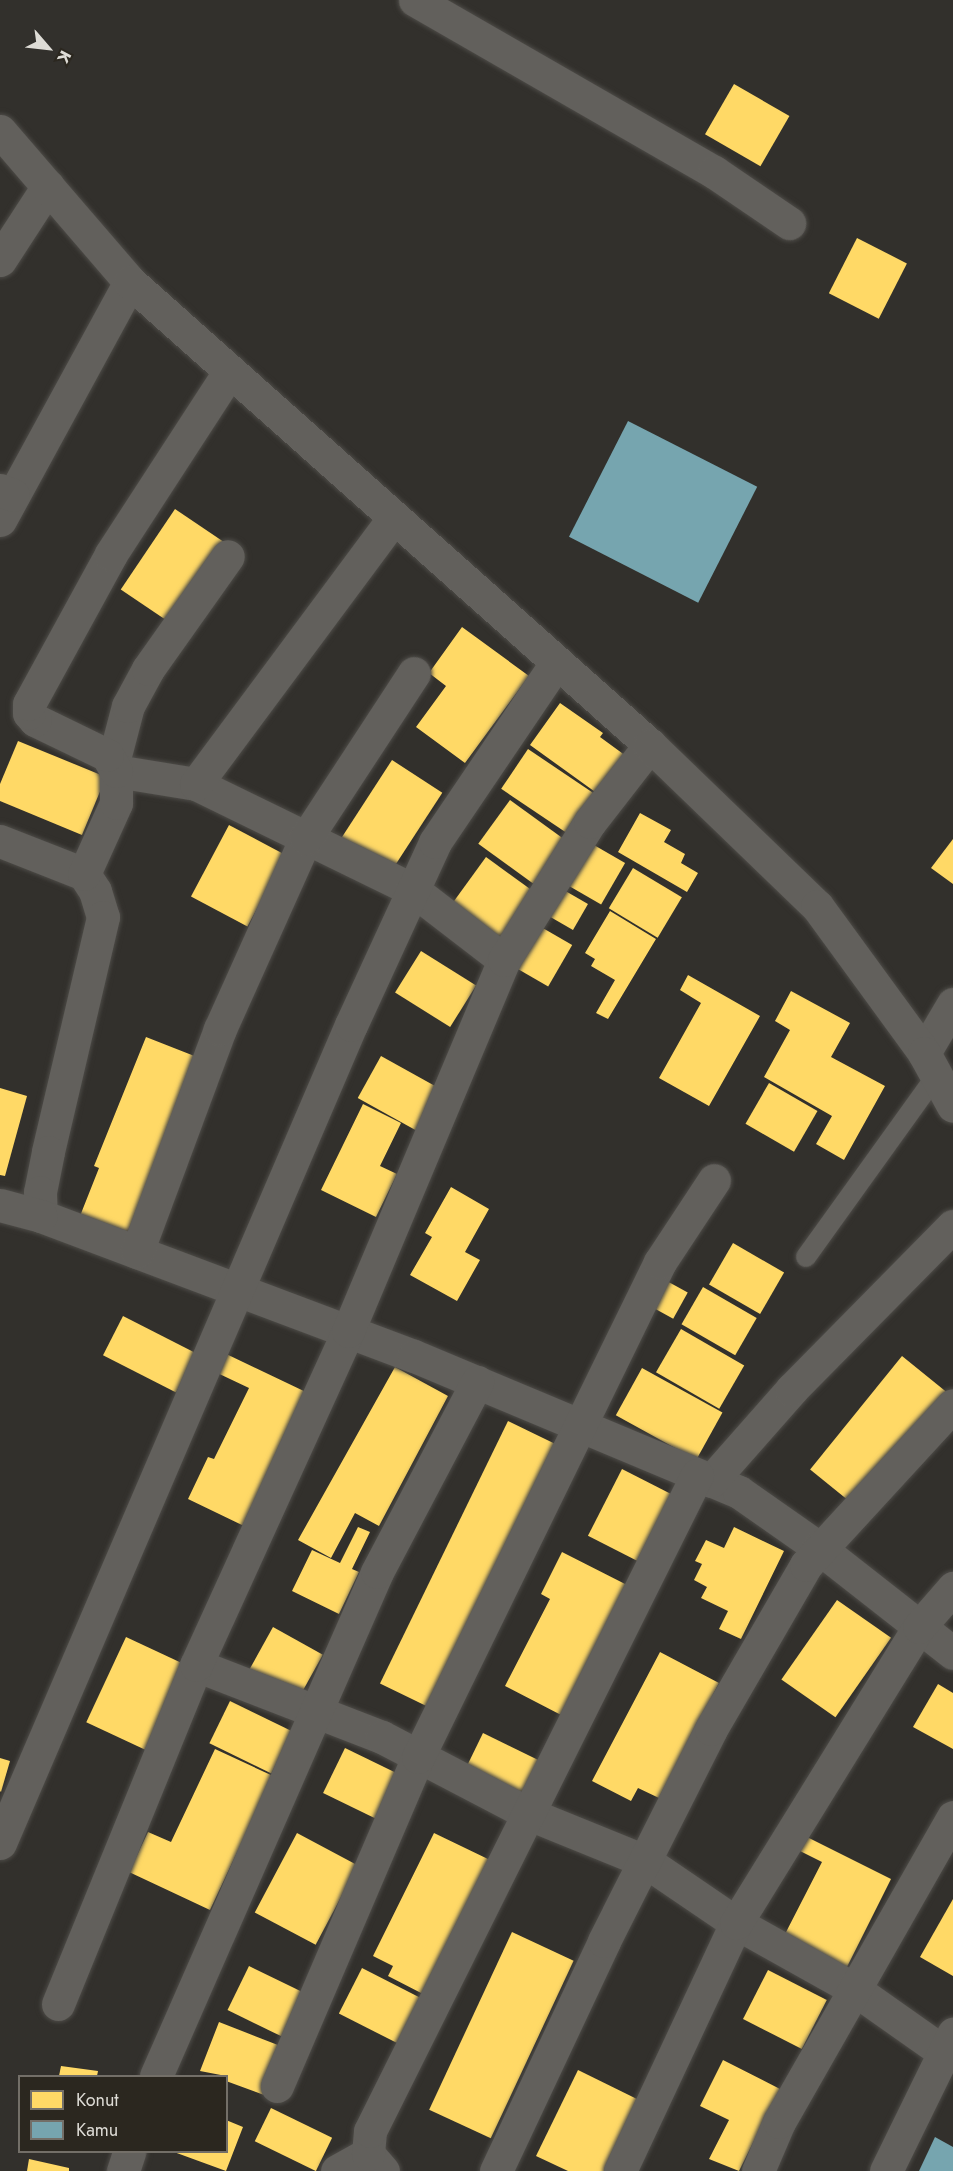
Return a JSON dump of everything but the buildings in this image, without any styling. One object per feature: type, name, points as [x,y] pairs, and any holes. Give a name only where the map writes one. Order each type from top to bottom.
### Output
[{"type":"street","points":[[415,0],[714,172],[789,223]]},
{"type":"street","points":[[0,131],[130,282],[650,745],[817,906],[930,1064],[953,1106]]},
{"type":"street","points":[[0,260],[48,186]]},
{"type":"street","points":[[4,501],[130,282]]},
{"type":"street","points":[[230,371],[111,554],[28,704],[35,720],[107,755],[115,767],[196,784],[413,890],[504,960]]},
{"type":"street","points":[[196,784],[394,517]]},
{"type":"street","points":[[84,874],[116,803],[115,767],[128,706],[148,669],[228,556]]},
{"type":"street","points":[[0,1843],[237,1290],[435,842],[557,663]]},
{"type":"street","points":[[137,1252],[220,1029],[306,838],[414,673]]},
{"type":"street","points":[[58,2004],[196,1665],[348,1331],[504,960],[590,822],[650,745]]},
{"type":"street","points":[[0,841],[84,874],[95,891],[103,917],[48,1152],[40,1192],[41,1216]]},
{"type":"street","points":[[930,1064],[953,1004]]},
{"type":"street","points":[[277,2086],[418,1757],[582,1426],[660,1262],[714,1180]]},
{"type":"street","points":[[0,1206],[41,1216],[348,1331],[477,1382],[739,1492],[819,1548],[953,1653]]},
{"type":"street","points":[[337,2171],[376,2162],[370,2130],[704,1478],[953,1226]]},
{"type":"street","points":[[156,2075],[377,1572],[477,1382]]},
{"type":"street","points":[[496,2171],[645,1861],[711,1730],[819,1548],[953,1406]]},
{"type":"street","points":[[620,2171],[736,1923],[920,1627],[953,1588]]},
{"type":"street","points":[[196,1665],[382,1737],[530,1814],[645,1861],[736,1923],[948,2043],[886,2171]]},
{"type":"street","points":[[758,2171],[779,2122],[953,1817]]},
{"type":"street","points":[[123,2171],[128,2153]]},
{"type":"lane","points":[[806,1257],[930,1064]]}]
